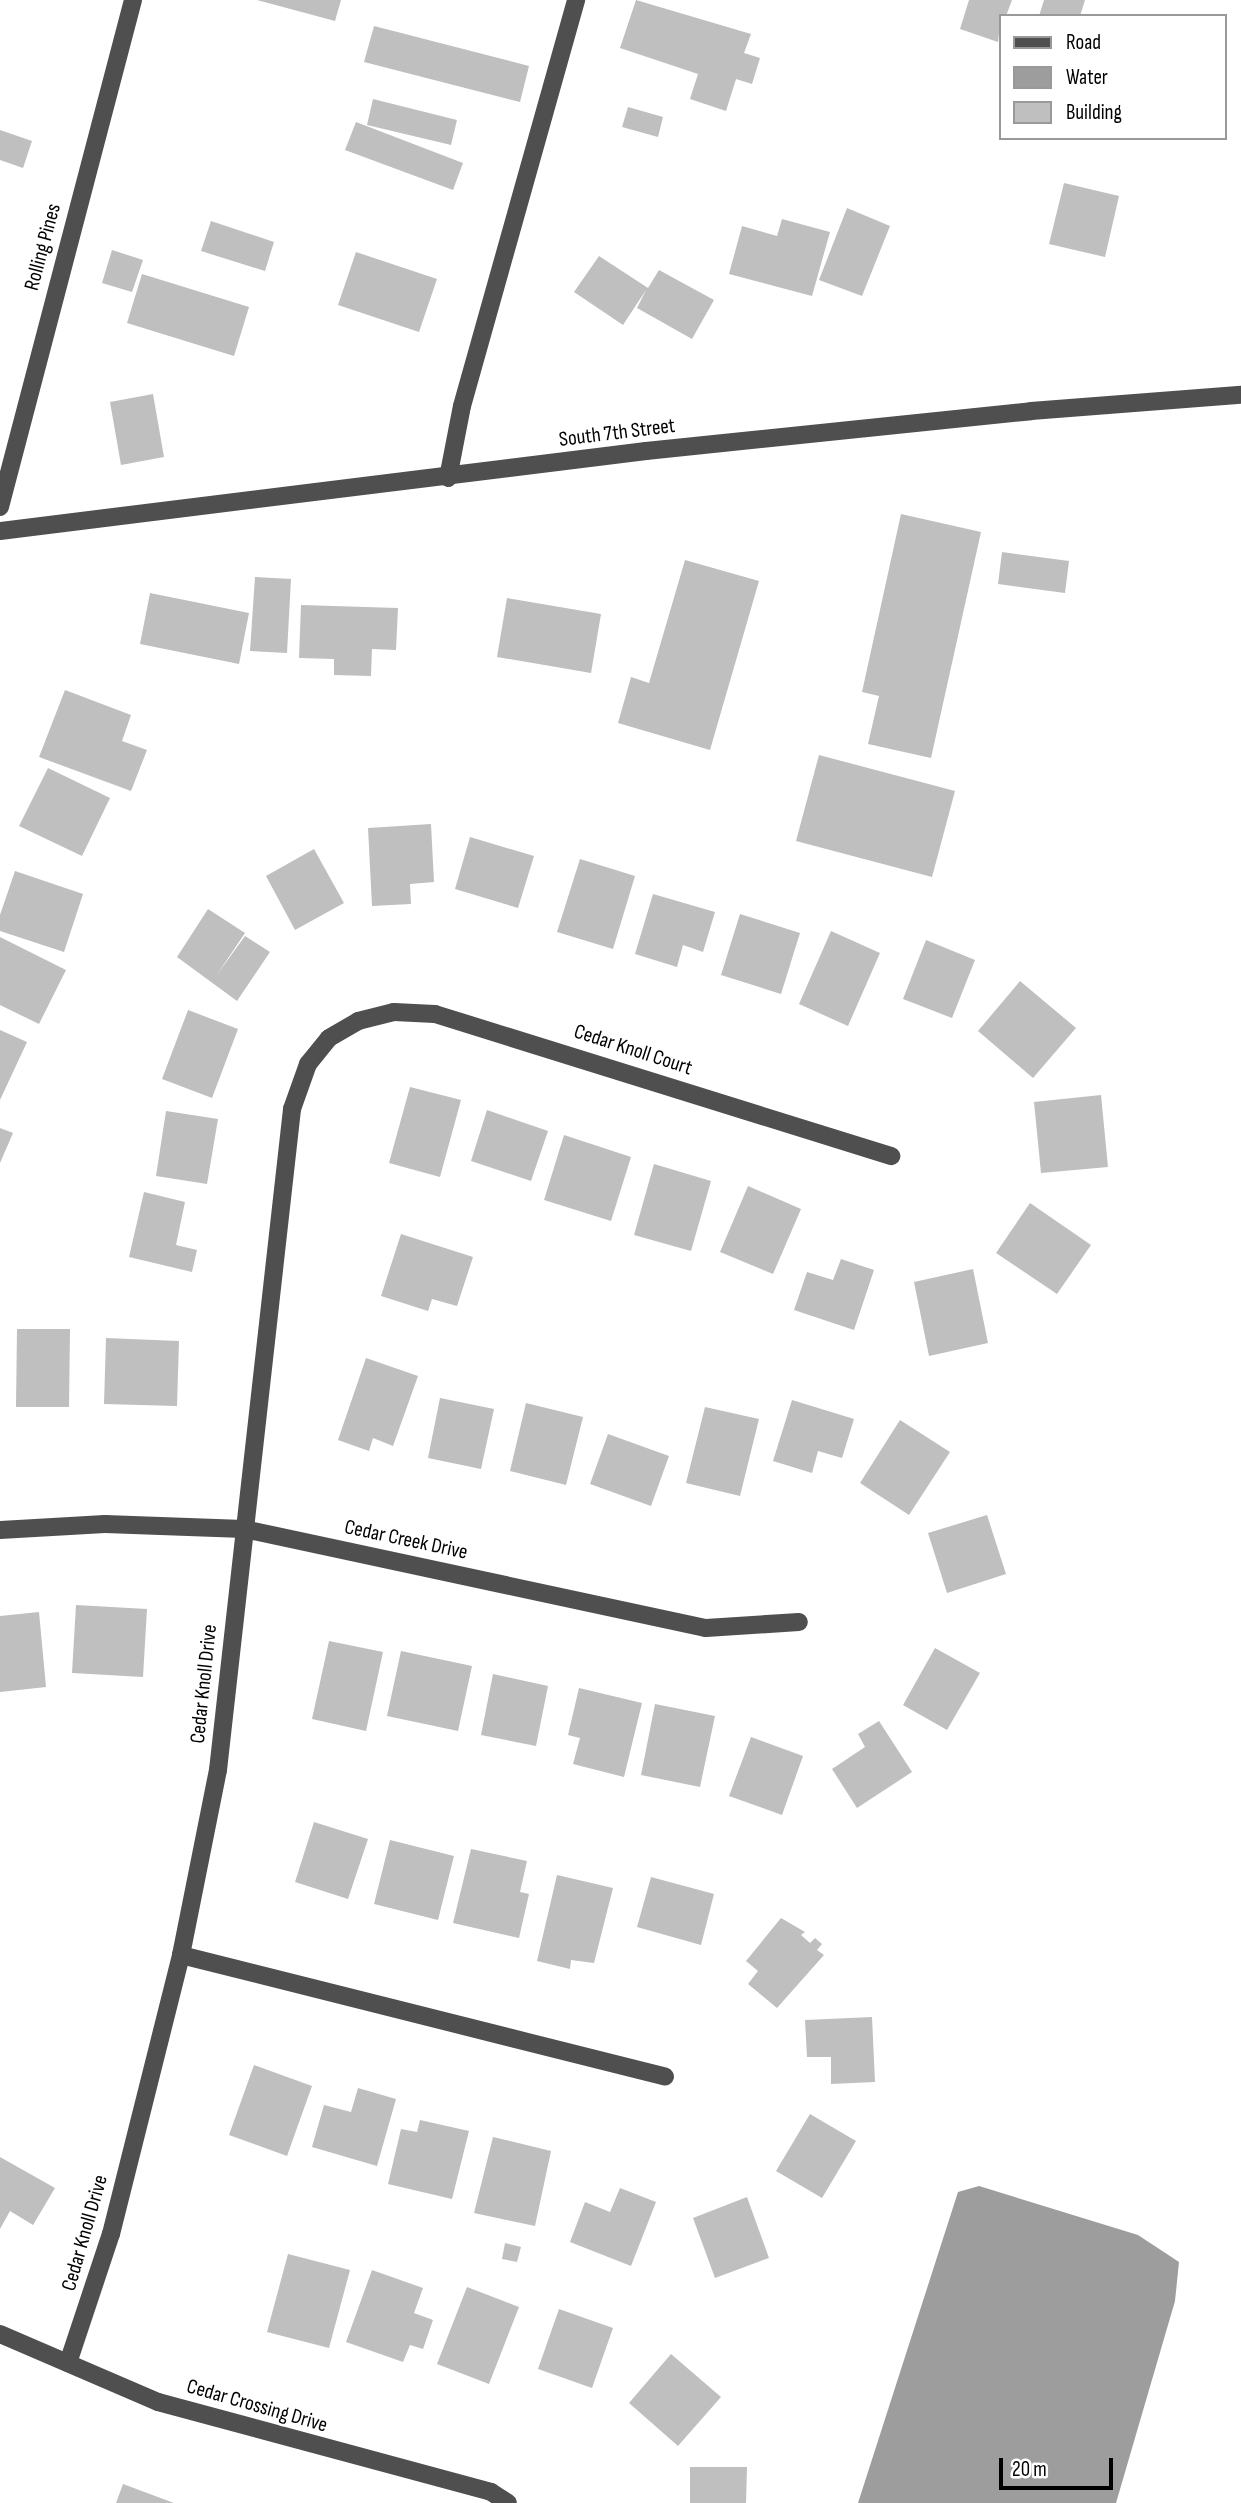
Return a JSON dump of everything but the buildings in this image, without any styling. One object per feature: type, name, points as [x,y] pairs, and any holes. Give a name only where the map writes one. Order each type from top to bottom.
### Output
[{"type":"street","name":"Rolling Pines","points":[[0,507],[134,0]]},
{"type":"street","points":[[448,478],[462,406],[576,0]]},
{"type":"street","name":"South 7th Street","points":[[0,531],[946,420],[1241,395]]},
{"type":"street","name":"Cedar Knoll Court","points":[[358,1021],[394,1012],[435,1014],[482,1025],[891,1156]]},
{"type":"street","name":"Cedar Knoll Drive","points":[[68,2363],[111,2234],[181,1955],[218,1770],[292,1109],[309,1064],[329,1038],[358,1021]]},
{"type":"street","name":"Cedar Creek Drive","points":[[0,1530],[105,1524],[244,1529],[706,1628],[799,1622]]},
{"type":"street","points":[[181,1955],[665,2077]]},
{"type":"street","name":"Cedar Crossing Drive","points":[[0,2334],[171,2406],[491,2492],[508,2503]]},
{"type":"water","points":[[979,2186],[1138,2235],[1179,2262],[1175,2301],[1116,2503],[858,2503],[958,2192]]}]
